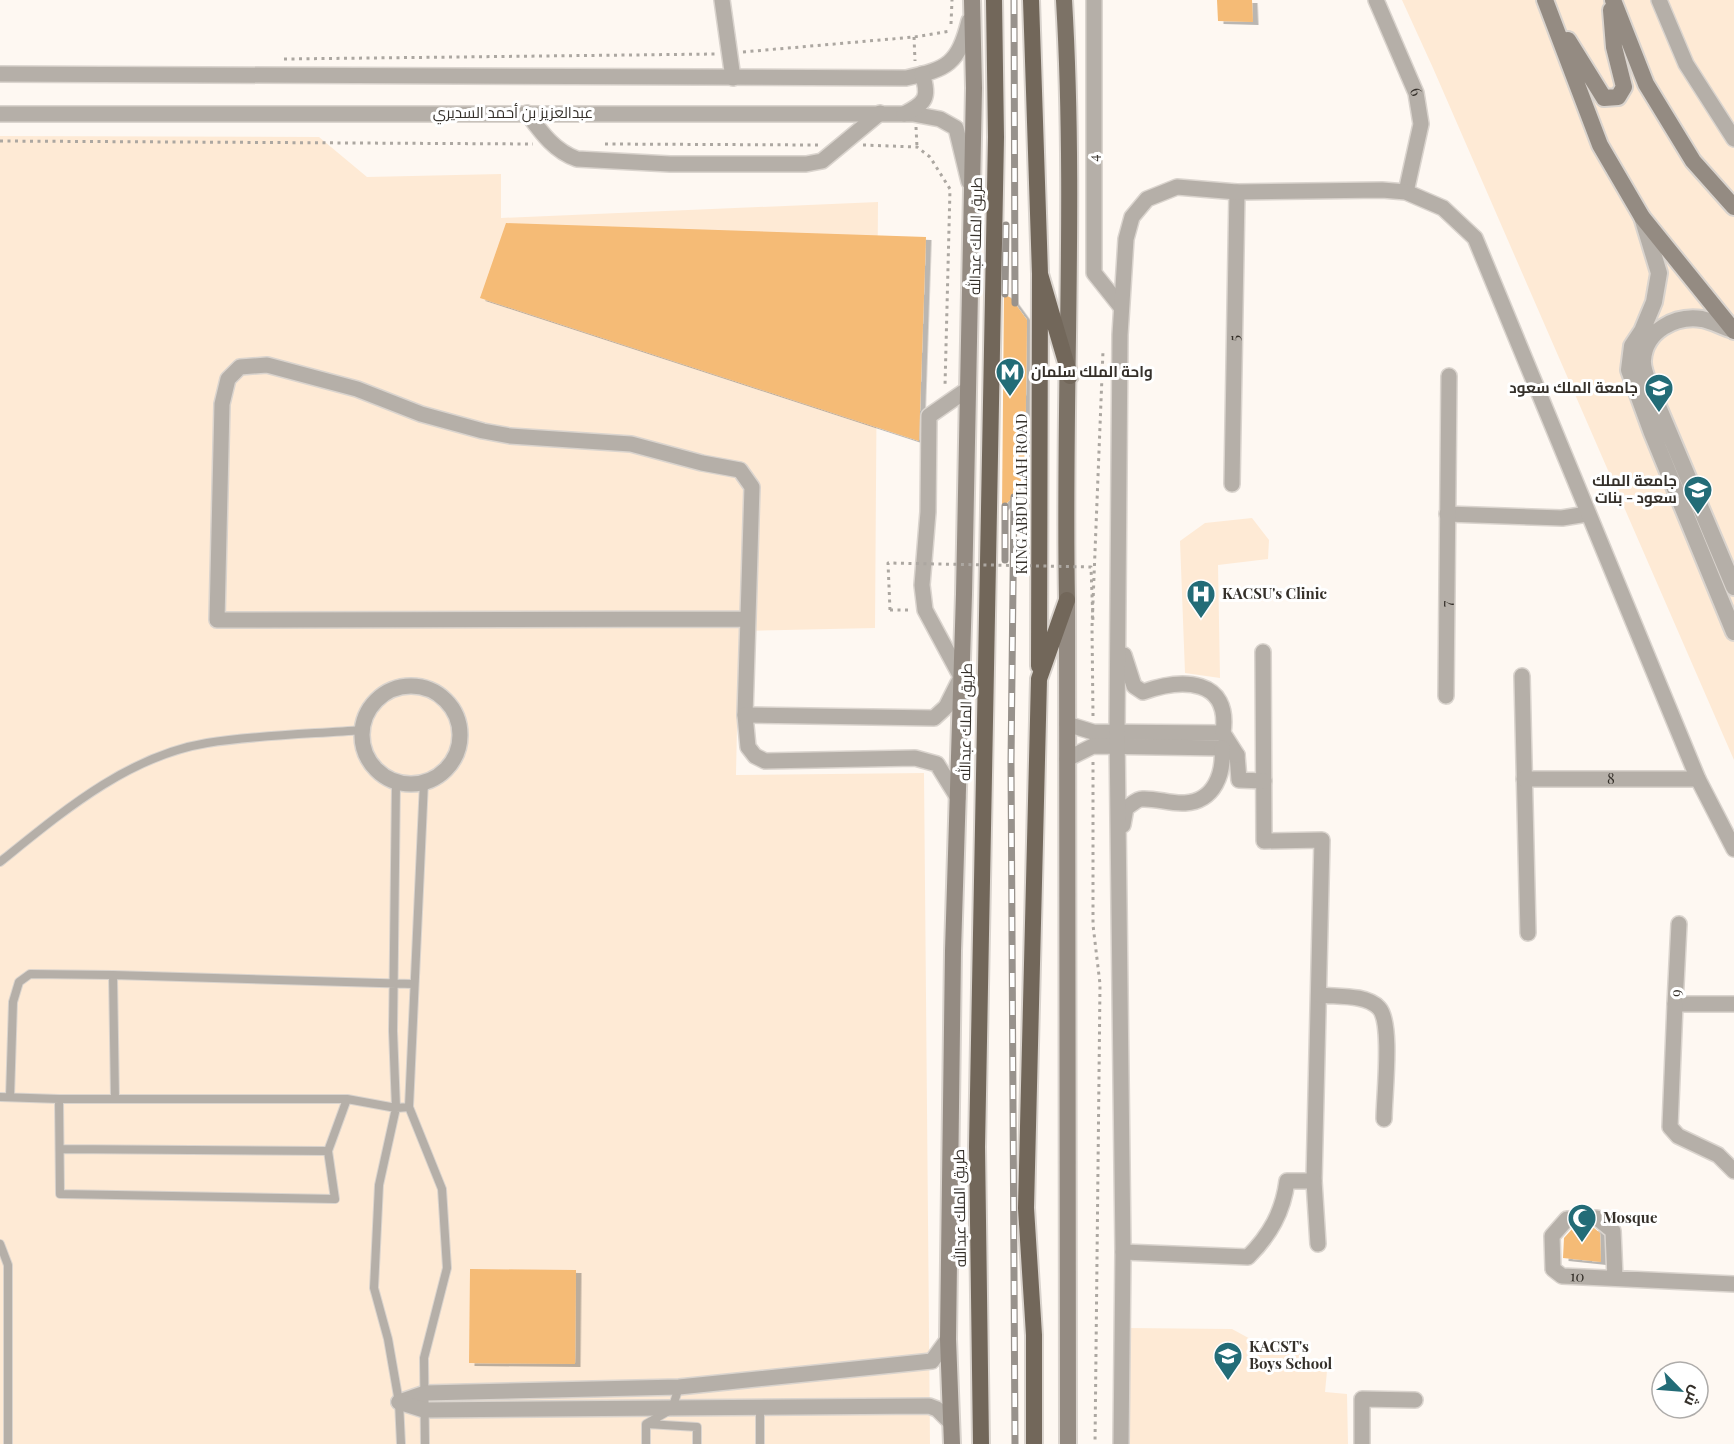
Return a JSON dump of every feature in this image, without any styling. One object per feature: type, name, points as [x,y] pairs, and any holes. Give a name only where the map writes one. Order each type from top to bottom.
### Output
[{"type":"highway","name":"طريق الملك عبدالله","points":[[981,1444],[977,1147],[996,137],[994,0]]},
{"type":"highway","points":[[1031,0],[1040,274],[1070,376]]},
{"type":"highway","name":"KING ABDULLAH ROAD","points":[[1039,679],[1040,274]]},
{"type":"highway","points":[[1034,1444],[1034,1335],[1026,1208],[1039,679],[1067,600]]},
{"type":"main road","points":[[1064,0],[1068,56],[1070,376],[1066,724],[1068,1444]]},
{"type":"main road","points":[[1548,7],[1604,98],[1618,97],[1624,87],[1614,47],[1611,0]]},
{"type":"main road","points":[[1611,0],[1646,84],[1693,161],[1734,207]]},
{"type":"main road","points":[[952,1444],[949,1421],[948,1339],[972,194],[973,5]]},
{"type":"main road","points":[[1548,7],[1600,145],[1642,217],[1734,331]]},
{"type":"street","points":[[722,0],[733,78]]},
{"type":"street","name":"4","points":[[1094,0],[1094,273],[1121,307]]},
{"type":"street","name":"6","points":[[1376,0],[1401,53],[1418,103],[1421,124],[1406,192]]},
{"type":"street","points":[[1659,0],[1686,64],[1734,139]]},
{"type":"street","points":[[0,74],[906,78],[919,68],[940,70],[956,58],[964,42],[973,5]]},
{"type":"street","points":[[904,114],[919,106],[927,89],[919,68]]},
{"type":"street","points":[[527,113],[552,144],[564,154],[578,159],[670,164],[806,164],[822,161],[880,113]]},
{"type":"street","name":"عبدالعزيز بن أحمد السديري","points":[[0,114],[904,114],[940,119],[956,128],[972,194]]},
{"type":"street","points":[[1121,1444],[1123,1252],[1117,739],[1121,307],[1126,239],[1132,217],[1147,199],[1177,187],[1237,192],[1296,189],[1406,192],[1443,208],[1475,238],[1698,779],[1734,849]]},
{"type":"street","name":"5","points":[[1232,484],[1237,192]]},
{"type":"street","points":[[1642,217],[1659,273],[1654,302],[1642,331],[1632,346],[1629,370],[1652,433],[1734,632]]},
{"type":"street","points":[[1734,331],[1702,319],[1672,322],[1653,334],[1646,347],[1643,362],[1652,392],[1734,587]]},
{"type":"street","points":[[748,619],[217,620],[222,404],[228,379],[240,367],[267,364],[357,389],[421,414],[483,431],[510,436],[631,444],[702,463],[740,470],[752,487],[748,619],[745,715],[748,747],[755,756],[765,761],[915,758],[937,764],[958,798]]},
{"type":"street","name":"7","points":[[1446,696],[1449,376]]},
{"type":"street","points":[[745,715],[934,718],[946,707],[962,677],[925,610],[922,585],[928,512],[929,416],[968,389]]},
{"type":"street","points":[[1447,514],[1562,518],[1587,514]]},
{"type":"street","points":[[1118,630],[1134,686],[1143,692],[1162,685],[1186,683],[1202,687],[1222,703],[1225,718],[1222,740],[1223,763],[1219,778],[1205,796],[1187,803],[1140,798],[1126,808],[1118,858]]},
{"type":"street","points":[[1263,652],[1264,841],[1322,840],[1314,1181],[1318,1244]]},
{"type":"street","points":[[1522,676],[1528,933]]},
{"type":"street","points":[[416,686],[431,690],[444,699],[453,711],[459,725],[458,745],[450,764],[434,778],[424,782],[396,782],[384,776],[366,756],[362,730],[366,715],[374,702],[386,692],[400,687],[416,686]]},
{"type":"street","points":[[1066,724],[1093,739],[1222,740],[1237,755],[1239,780],[1264,781]]},
{"type":"street","points":[[1067,759],[1093,739]]},
{"type":"street","name":"8","points":[[1524,779],[1698,779]]},
{"type":"street","name":"9","points":[[1679,924],[1675,1004],[1734,1004]]},
{"type":"street","points":[[1320,995],[1364,1000],[1378,1008],[1386,1024],[1384,1119]]},
{"type":"street","points":[[1675,1004],[1670,1127],[1678,1136],[1718,1155],[1734,1171]]},
{"type":"street","points":[[1123,1252],[1248,1257],[1268,1238],[1284,1200],[1287,1181],[1314,1181]]},
{"type":"street","name":"10","points":[[1615,1278],[1613,1231],[1597,1218],[1567,1219],[1551,1236],[1553,1269],[1562,1276],[1734,1284]]},
{"type":"street","points":[[399,1402],[425,1393],[678,1387],[932,1361],[948,1339]]},
{"type":"street","points":[[1362,1444],[1362,1399],[1415,1400]]},
{"type":"street","points":[[399,1402],[424,1410],[929,1406],[938,1409],[949,1421]]},
{"type":"lane","points":[[0,862],[74,803],[146,761],[206,743],[362,730]]},
{"type":"lane","points":[[396,782],[393,982],[396,1108],[379,1185],[374,1288],[388,1339],[399,1402],[401,1444]]},
{"type":"lane","points":[[424,782],[409,1107],[442,1190],[446,1257],[442,1292],[424,1358],[424,1444]]},
{"type":"lane","points":[[10,1097],[13,1002],[19,982],[30,974],[413,984]]},
{"type":"lane","points":[[113,975],[115,1099]]},
{"type":"lane","points":[[0,1097],[347,1099],[396,1108],[409,1107]]},
{"type":"lane","points":[[59,1099],[60,1194],[335,1199],[328,1151],[347,1099]]},
{"type":"lane","points":[[61,1149],[328,1151]]},
{"type":"lane","points":[[0,1244],[8,1265],[8,1444]]},
{"type":"lane","points":[[646,1424],[672,1409],[678,1387]]},
{"type":"lane","points":[[760,1409],[760,1444]]},
{"type":"lane","points":[[646,1424],[646,1444]]},
{"type":"lane","points":[[646,1424],[697,1427],[697,1444]]},
{"type":"path","points":[[273,58],[729,53],[914,37],[951,31],[952,0]]},
{"type":"path","points":[[914,37],[919,68]]},
{"type":"path","points":[[1093,622],[1104,344]]},
{"type":"path","points":[[925,610],[890,610],[888,563],[1091,567],[1094,925],[1100,984],[1095,1444]]},
{"type":"shaded area","name":"جامعة الملك سعود","points":[[1402,0],[1734,0],[1734,760],[1433,68]]},
{"type":"shaded area","points":[[0,136],[319,137],[367,177],[501,174],[501,218],[878,202],[875,628],[739,631],[736,775],[924,773],[930,1444],[0,1444]]},
{"type":"shaded area","name":"KACSU's Clinic","points":[[1252,518],[1269,540],[1268,559],[1218,565],[1220,678],[1185,673],[1180,541],[1205,523]]},
{"type":"shaded area","name":"KACST's Boys School","points":[[1128,1328],[1232,1329],[1267,1348],[1301,1349],[1301,1370],[1327,1371],[1325,1392],[1347,1394],[1348,1444],[1130,1444]]},
{"type":"building","points":[[1217,0],[1252,0],[1253,22],[1218,21]]},
{"type":"building","points":[[506,223],[926,237],[919,441],[480,298]]},
{"type":"building","name":"واحة الملك سلمان","points":[[1004,294],[1011,298],[1027,320],[1025,473],[1018,492],[1002,508]]},
{"type":"building","name":"Mosque","points":[[1594,1228],[1600,1233],[1601,1262],[1563,1258],[1564,1238],[1572,1229]]},
{"type":"building","points":[[470,1269],[576,1270],[575,1364],[469,1363]]},
{"type":"railway","points":[[1014,0],[1015,303]]},
{"type":"railway","points":[[1005,294],[1006,225]]},
{"type":"railway","points":[[1014,497],[1011,762],[1015,1444]]},
{"type":"railway","points":[[1005,506],[1005,560]]},
{"type":"place","name":"واحة الملك سلمان","points":[[1010,398]]},
{"type":"place","name":"جامعة الملك سعود","points":[[1659,414]]},
{"type":"place","name":"جامعة الملك سعود - بنات","points":[[1698,516]]},
{"type":"place","name":"KACSU's Clinic","points":[[1201,620]]},
{"type":"place","name":"Mosque","points":[[1582,1244]]},
{"type":"place","name":"KACST's Boys School","points":[[1228,1382]]}]
